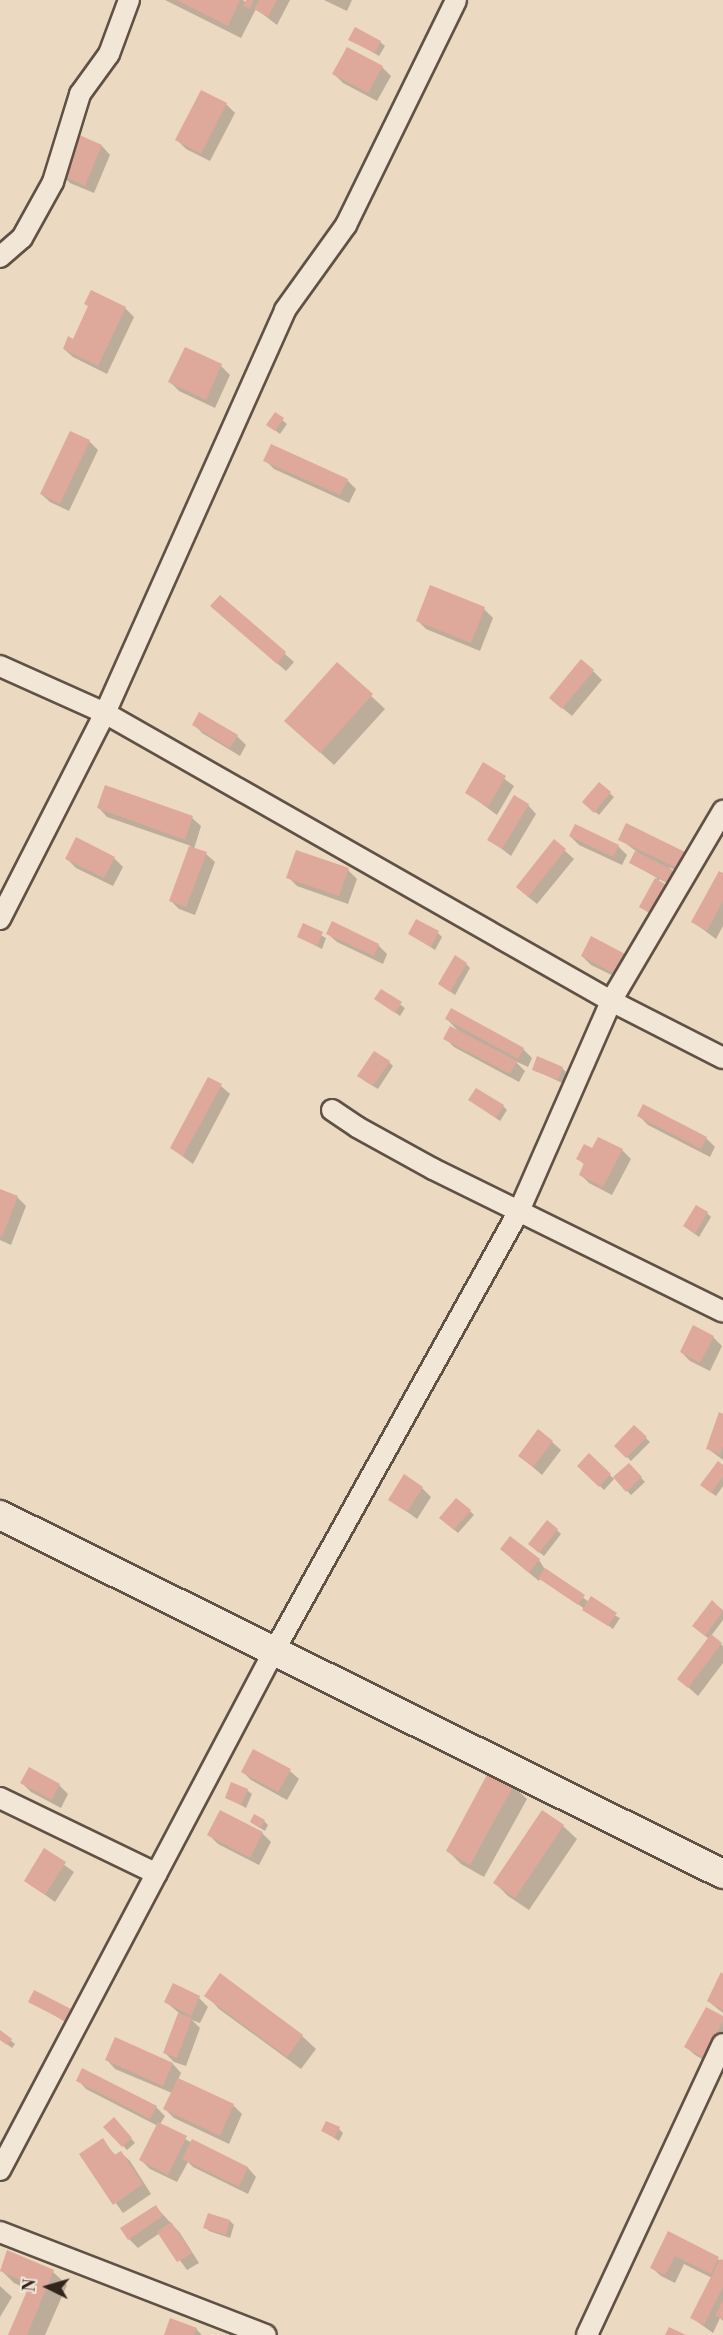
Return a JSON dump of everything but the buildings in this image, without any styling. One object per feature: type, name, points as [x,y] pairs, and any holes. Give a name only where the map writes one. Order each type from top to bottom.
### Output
[{"type":"street","points":[[0,257],[22,238],[53,182],[80,94],[109,54],[129,0]]},
{"type":"street","points":[[0,919],[105,713],[285,310],[346,225],[456,0]]},
{"type":"street","points":[[0,666],[105,713],[611,1001],[723,1058]]},
{"type":"street","points":[[0,2170],[274,1651],[519,1211],[611,1001],[723,811]]},
{"type":"street","points":[[332,1110],[433,1169],[723,1312]]},
{"type":"street","points":[[0,1515],[723,1874]]},
{"type":"street","points":[[0,1798],[157,1874]]},
{"type":"street","points":[[587,2335],[723,2044]]},
{"type":"street","points":[[0,2232],[266,2335]]}]
